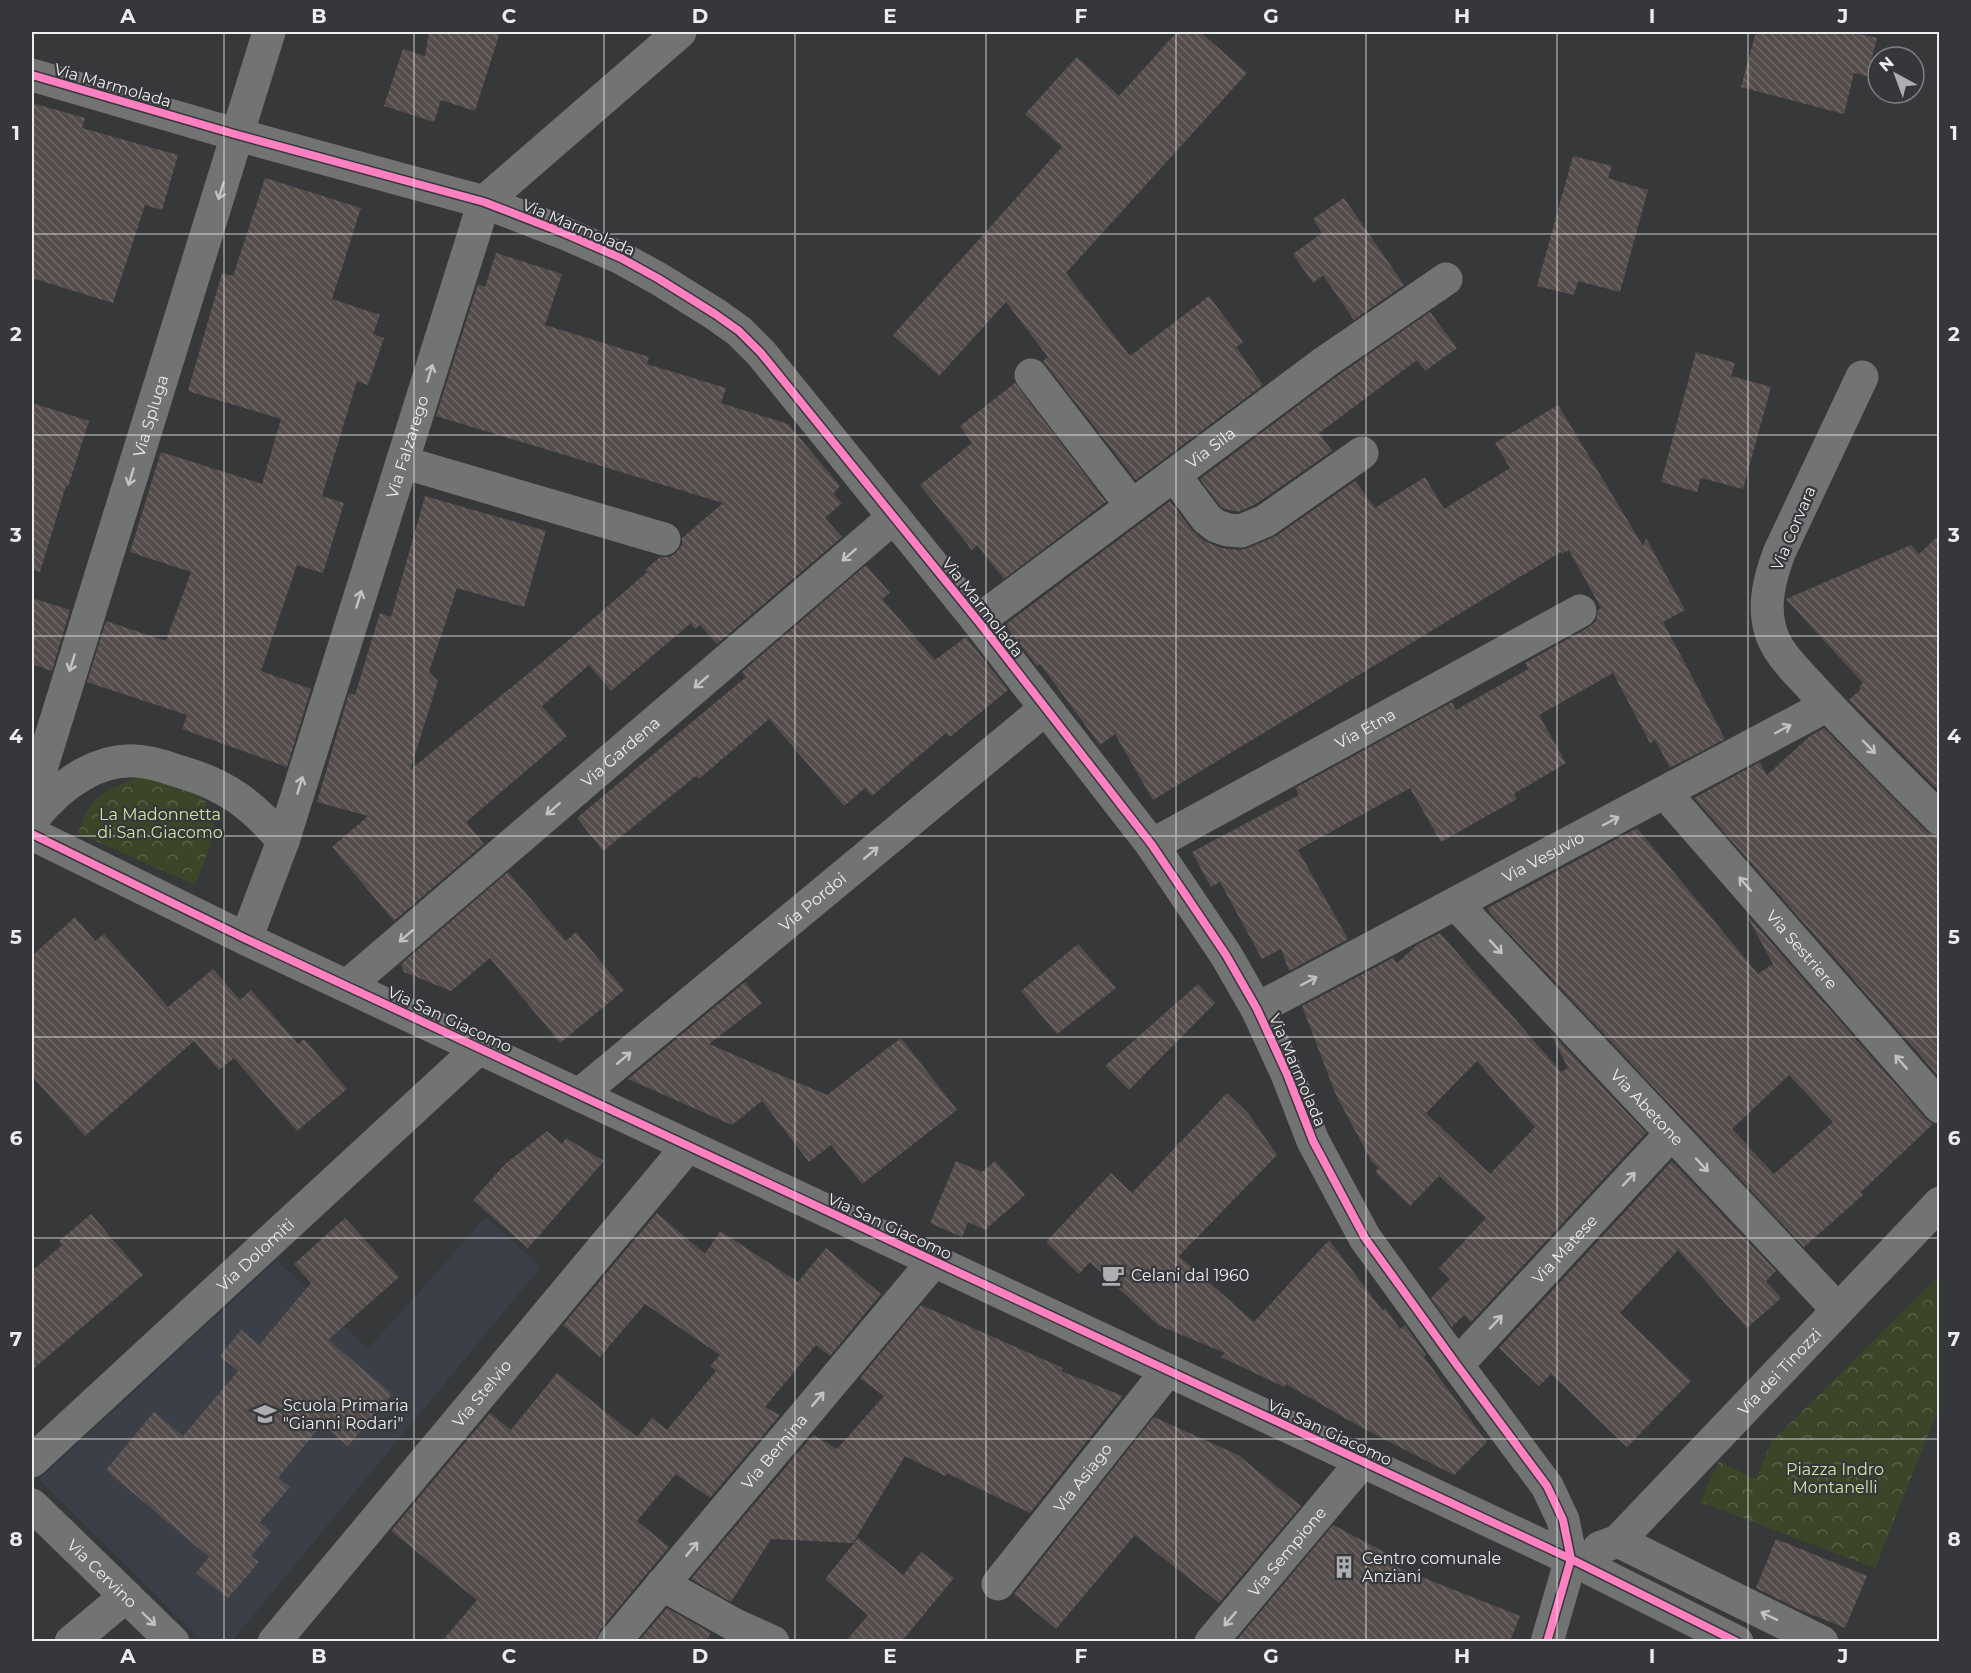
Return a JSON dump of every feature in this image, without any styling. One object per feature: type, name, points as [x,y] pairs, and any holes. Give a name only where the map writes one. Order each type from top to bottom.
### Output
[{"type":"street","name":"Via Spluga","points":[[32,798],[269,32]]},
{"type":"street","points":[[484,202],[680,32]]},
{"type":"street","name":"Via Marmolada","points":[[32,75],[238,135],[484,202],[621,258],[678,290],[739,331],[771,364],[978,621],[1152,845],[1226,955],[1257,1008],[1279,1055],[1313,1141],[1351,1214],[1384,1266],[1547,1486],[1563,1520],[1571,1559]]},
{"type":"street","name":"Via Falzarego","points":[[246,939],[283,841],[484,202]]},
{"type":"street","name":"Via Sila","points":[[978,621],[1325,362],[1446,279]]},
{"type":"street","points":[[1031,375],[1132,507]]},
{"type":"street","name":"Via Corvara","points":[[1862,377],[1779,554],[1770,583],[1767,606],[1770,630],[1778,647],[1828,705],[1940,819]]},
{"type":"street","points":[[1174,476],[1207,519],[1222,528],[1241,531],[1265,521],[1362,453]]},
{"type":"street","points":[[402,462],[664,539]]},
{"type":"street","name":"Via Gardena","points":[[347,986],[894,517]]},
{"type":"street","name":"Via Etna","points":[[1152,845],[1580,611]]},
{"type":"street","name":"Via Vesuvio","points":[[1257,1008],[1828,705]]},
{"type":"street","name":"Via Pordoi","points":[[579,1095],[1045,709]]},
{"type":"street","points":[[32,820],[58,792],[87,771],[112,764],[149,762],[201,778],[230,792],[259,814],[283,841]]},
{"type":"street","name":"Via Sestriere","points":[[1665,792],[1940,1107]]},
{"type":"street","name":"Via San Giacomo","points":[[32,834],[246,939],[1571,1559],[1737,1641]]},
{"type":"street","name":"Via Abetone","points":[[1456,904],[1838,1310]]},
{"type":"street","name":"Via Dolomiti","points":[[32,1461],[479,1048]]},
{"type":"street","name":"Via Matese","points":[[1457,1365],[1671,1134]]},
{"type":"street","name":"Via Stelvio","points":[[274,1641],[688,1146]]},
{"type":"street","name":"Via dei Tinozzi","points":[[1618,1541],[1940,1203]]},
{"type":"street","name":"Via Bernina","points":[[614,1641],[934,1262]]},
{"type":"street","name":"Via Asiago","points":[[998,1584],[1168,1370]]},
{"type":"street","name":"Via Sempione","points":[[1211,1641],[1362,1462]]},
{"type":"street","name":"Via Cervino","points":[[32,1506],[173,1641]]},
{"type":"street","points":[[1547,1641],[1571,1559],[1618,1541],[1822,1641]]},
{"type":"street","points":[[663,1584],[732,1624],[773,1641]]},
{"type":"street","points":[[71,1641],[126,1596]]},
{"type":"shaded area","name":"Scuola Primaria \"Gianni Rodari\"","points":[[486,1217],[541,1267],[232,1641],[202,1641],[39,1479],[277,1260],[368,1349]]},
{"type":"green space","name":"La Madonnetta di San Giacomo","points":[[140,777],[179,784],[205,801],[214,826],[210,847],[195,885],[78,833],[88,810],[100,796],[108,790]]},
{"type":"green space","name":"Piazza Indro Montanelli","points":[[1939,1276],[1939,1408],[1875,1568],[1700,1502],[1719,1461],[1756,1479],[1771,1442]]},
{"type":"building","points":[[429,32],[500,32],[475,111],[441,100],[434,122],[384,106],[403,49],[425,56]]},
{"type":"building","points":[[1177,32],[1200,32],[1247,73],[1066,273],[1130,356],[1209,296],[1243,342],[1236,347],[1263,385],[1136,480],[1043,361],[1048,357],[1006,302],[939,376],[893,335],[1062,147],[1025,114],[1077,57],[1119,96]]},
{"type":"building","points":[[1756,32],[1852,32],[1877,38],[1875,45],[1866,45],[1866,76],[1854,73],[1844,114],[1741,87]]},
{"type":"building","points":[[32,103],[85,118],[82,128],[178,155],[162,210],[145,205],[113,303],[32,278]]},
{"type":"building","points":[[1573,156],[1612,166],[1608,178],[1648,190],[1620,292],[1578,281],[1574,295],[1537,286]]},
{"type":"building","points":[[265,178],[361,208],[332,299],[380,315],[373,334],[384,338],[368,385],[357,381],[322,496],[344,503],[323,573],[297,565],[261,671],[311,689],[287,767],[182,729],[187,715],[87,682],[106,621],[166,641],[191,572],[130,552],[161,452],[262,484],[281,419],[188,391],[222,273],[233,276]]},
{"type":"building","points":[[1344,198],[1404,285],[1354,320],[1323,275],[1313,283],[1293,254],[1322,233],[1313,219]]},
{"type":"building","points":[[496,253],[562,274],[545,325],[649,357],[647,364],[726,388],[721,403],[788,424],[840,486],[833,494],[842,503],[825,518],[842,537],[717,644],[700,625],[695,629],[691,623],[611,691],[589,665],[542,706],[567,736],[466,822],[484,844],[394,921],[332,847],[368,816],[317,802],[349,693],[355,695],[380,613],[391,617],[425,496],[546,531],[524,607],[457,588],[429,672],[438,681],[410,770],[563,645],[647,572],[645,570],[660,557],[669,557],[676,553],[682,545],[682,538],[723,503],[436,416],[478,284],[485,287]]},
{"type":"building","points":[[1430,312],[1457,348],[1425,371],[1417,360],[1319,433],[1332,451],[1256,504],[1238,512],[1220,506],[1200,479],[1336,377]]},
{"type":"building","points":[[1696,352],[1735,363],[1731,376],[1771,387],[1743,489],[1701,478],[1697,492],[1661,482]]},
{"type":"building","points":[[1015,383],[1106,502],[1004,579],[977,545],[972,550],[920,485],[972,443],[960,426]]},
{"type":"building","points":[[32,403],[89,421],[68,487],[66,486],[40,572],[32,570]]},
{"type":"building","points":[[1558,405],[1643,546],[1646,538],[1685,610],[1663,622],[1725,739],[1670,768],[1655,740],[1650,743],[1613,673],[1539,715],[1566,763],[1514,794],[1517,799],[1441,842],[1410,788],[1298,850],[1348,939],[1289,971],[1281,949],[1262,959],[1220,882],[1211,887],[1192,852],[1299,795],[1295,788],[1452,702],[1456,710],[1528,669],[1525,663],[1589,627],[1596,621],[1598,610],[1601,608],[1569,550],[1562,554],[1561,552],[1153,800],[1115,734],[1100,745],[1040,664],[1037,666],[1005,625],[1170,501],[1192,530],[1204,541],[1222,548],[1240,550],[1276,536],[1355,481],[1375,508],[1425,477],[1444,509],[1510,468],[1495,443]]},
{"type":"building","points":[[1940,534],[1940,792],[1849,700],[1861,689],[1859,687],[1863,683],[1786,599],[1911,545],[1919,554]]},
{"type":"building","points":[[866,565],[890,593],[882,599],[935,660],[966,637],[1008,690],[950,737],[946,733],[872,796],[865,788],[844,806],[769,719],[699,779],[696,776],[603,851],[577,818],[746,677],[742,672]]},
{"type":"building","points":[[32,598],[70,610],[52,671],[32,664]]},
{"type":"building","points":[[1824,728],[1927,832],[1940,837],[1940,1078],[1694,798],[1760,762],[1767,775],[1810,736]]},
{"type":"building","points":[[1637,828],[1758,974],[1773,964],[1746,914],[1926,1119],[1933,1124],[1861,1192],[1863,1195],[1804,1247],[1490,913],[1488,908]],"holes":[[[1789,1075],[1833,1122],[1774,1174],[1732,1129]]]},
{"type":"building","points":[[508,872],[566,941],[576,932],[624,990],[560,1043],[490,958],[451,991],[404,972],[401,964]]},
{"type":"building","points":[[75,917],[95,941],[104,934],[168,1007],[213,969],[240,1000],[251,990],[298,1044],[304,1039],[347,1089],[297,1131],[234,1058],[219,1070],[194,1041],[85,1136],[32,1076],[32,956]]},
{"type":"building","points":[[1440,933],[1561,1072],[1568,1068],[1549,1030],[1646,1133],[1471,1322],[1464,1315],[1452,1327],[1431,1298],[1450,1279],[1439,1268],[1486,1218],[1439,1176],[1410,1206],[1375,1172],[1379,1168],[1372,1162],[1336,1095],[1302,1006],[1393,958],[1397,963],[1418,944]],"holes":[[[1477,1061],[1535,1127],[1490,1174],[1426,1113]]]},
{"type":"building","points":[[1078,944],[1116,988],[1057,1034],[1021,991]]},
{"type":"building","points":[[745,982],[762,1003],[709,1044],[827,1095],[901,1038],[957,1110],[862,1184],[831,1145],[809,1162],[762,1101],[732,1125],[628,1079]]},
{"type":"building","points":[[1198,984],[1215,1003],[1129,1090],[1105,1066]]},
{"type":"building","points":[[1227,1093],[1248,1113],[1277,1155],[1179,1256],[1254,1322],[1329,1240],[1383,1311],[1385,1308],[1400,1329],[1405,1325],[1426,1355],[1424,1357],[1487,1442],[1454,1475],[1357,1425],[1286,1384],[1284,1387],[1221,1357],[1225,1353],[1158,1325],[1090,1262],[1079,1274],[1046,1242],[1111,1173],[1132,1193]]},
{"type":"building","points":[[547,1131],[562,1144],[566,1138],[604,1161],[528,1248],[473,1200],[505,1164]]},
{"type":"building","points":[[956,1161],[982,1172],[995,1161],[1025,1195],[985,1230],[968,1222],[962,1237],[930,1223]]},
{"type":"building","points":[[1672,1161],[1776,1271],[1766,1281],[1781,1298],[1747,1328],[1678,1250],[1620,1313],[1691,1381],[1627,1447],[1551,1374],[1539,1386],[1499,1348]]},
{"type":"building","points":[[657,1213],[705,1254],[720,1231],[798,1282],[826,1248],[881,1294],[830,1356],[816,1345],[765,1407],[780,1415],[710,1498],[676,1474],[637,1521],[669,1547],[600,1630],[596,1641],[442,1641],[477,1600],[391,1531],[490,1413],[511,1430],[557,1373],[637,1437],[652,1418],[667,1430],[716,1371],[710,1366],[720,1355],[645,1304],[600,1357],[563,1325]]},
{"type":"building","points":[[91,1214],[143,1275],[32,1370],[32,1271],[62,1245],[59,1241]]},
{"type":"building","points":[[345,1218],[399,1277],[328,1340],[392,1394],[348,1446],[322,1424],[278,1478],[290,1487],[260,1522],[271,1532],[251,1556],[259,1562],[228,1598],[196,1573],[209,1557],[106,1470],[154,1412],[183,1436],[238,1371],[220,1356],[241,1330],[259,1345],[311,1283],[294,1264]]},
{"type":"building","points":[[921,1305],[1063,1368],[1061,1371],[1123,1396],[1030,1513],[947,1473],[945,1476],[905,1456],[853,1543],[771,1539],[731,1602],[691,1579],[813,1435],[837,1449],[884,1396],[860,1378]]},
{"type":"building","points":[[1154,1417],[1238,1455],[1301,1506],[1219,1603],[1135,1535],[1056,1629],[1014,1594]]},
{"type":"building","points":[[1333,1525],[1397,1559],[1394,1566],[1520,1616],[1510,1641],[1236,1641]]},
{"type":"building","points":[[858,1538],[903,1575],[921,1552],[954,1578],[902,1641],[846,1641],[868,1615],[825,1579]]},
{"type":"building","points":[[1776,1539],[1867,1576],[1845,1628],[1798,1609],[1756,1588]]},
{"type":"building","points":[[667,1608],[711,1633],[706,1641],[639,1641]]},
{"type":"cycle path","points":[[32,75],[238,135],[484,202],[621,258],[715,314],[739,331],[761,353],[978,621],[1152,845],[1226,955],[1257,1009],[1287,1074],[1313,1141],[1365,1238],[1547,1486],[1563,1520],[1571,1559],[1547,1642]]},
{"type":"cycle path","points":[[32,834],[246,939],[1571,1559],[1737,1642]]},
{"type":"place","name":"Celani dal 1960","points":[[1113,1275]]},
{"type":"place","name":"Scuola Primaria \"Gianni Rodari\"","points":[[265,1414]]},
{"type":"place","name":"Centro comunale Anziani","points":[[1344,1567]]}]
